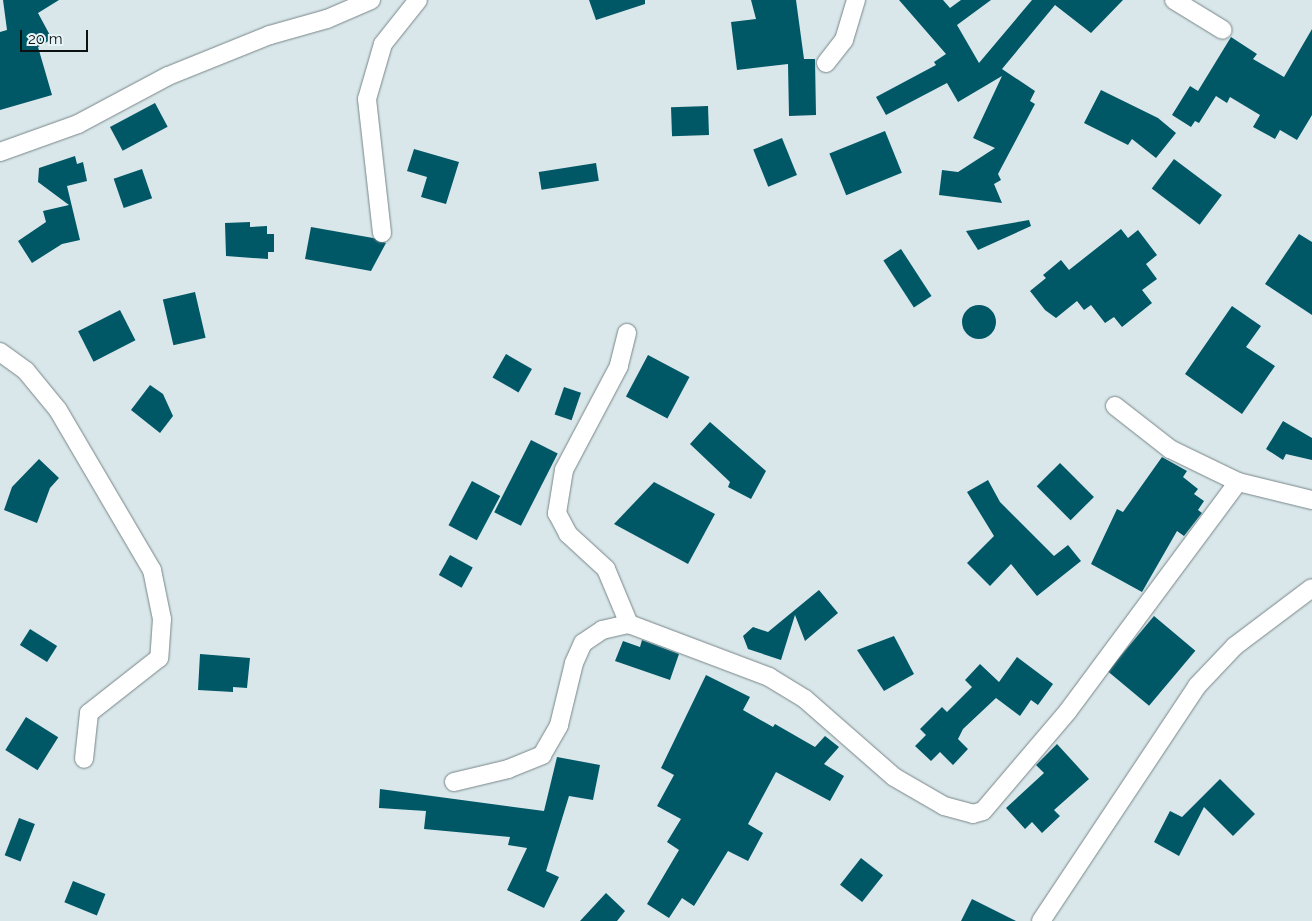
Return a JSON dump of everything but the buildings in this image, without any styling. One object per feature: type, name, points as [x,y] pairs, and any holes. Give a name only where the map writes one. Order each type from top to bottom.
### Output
[{"type":"street","points":[[0,152],[120,106],[168,76],[242,46],[371,0]]},
{"type":"street","points":[[382,232],[367,99],[383,44],[418,0]]},
{"type":"street","points":[[826,63],[844,40],[856,0]]},
{"type":"street","points":[[1174,0],[1224,30]]},
{"type":"street","points":[[627,333],[619,366],[564,470],[557,513],[568,534],[606,569],[629,624]]},
{"type":"street","points":[[0,352],[26,371],[58,410],[104,480],[152,570],[162,619],[158,658],[89,713],[84,758]]},
{"type":"street","points":[[1115,406],[1170,449],[1238,482],[1312,500]]},
{"type":"street","points":[[454,782],[508,769],[542,755],[559,725],[583,643],[602,630],[629,624],[740,662],[769,677],[805,698],[894,777],[944,806],[973,814],[983,811],[1068,711],[1238,482]]},
{"type":"street","points":[[1041,921],[1197,686],[1235,646],[1312,588]]}]
